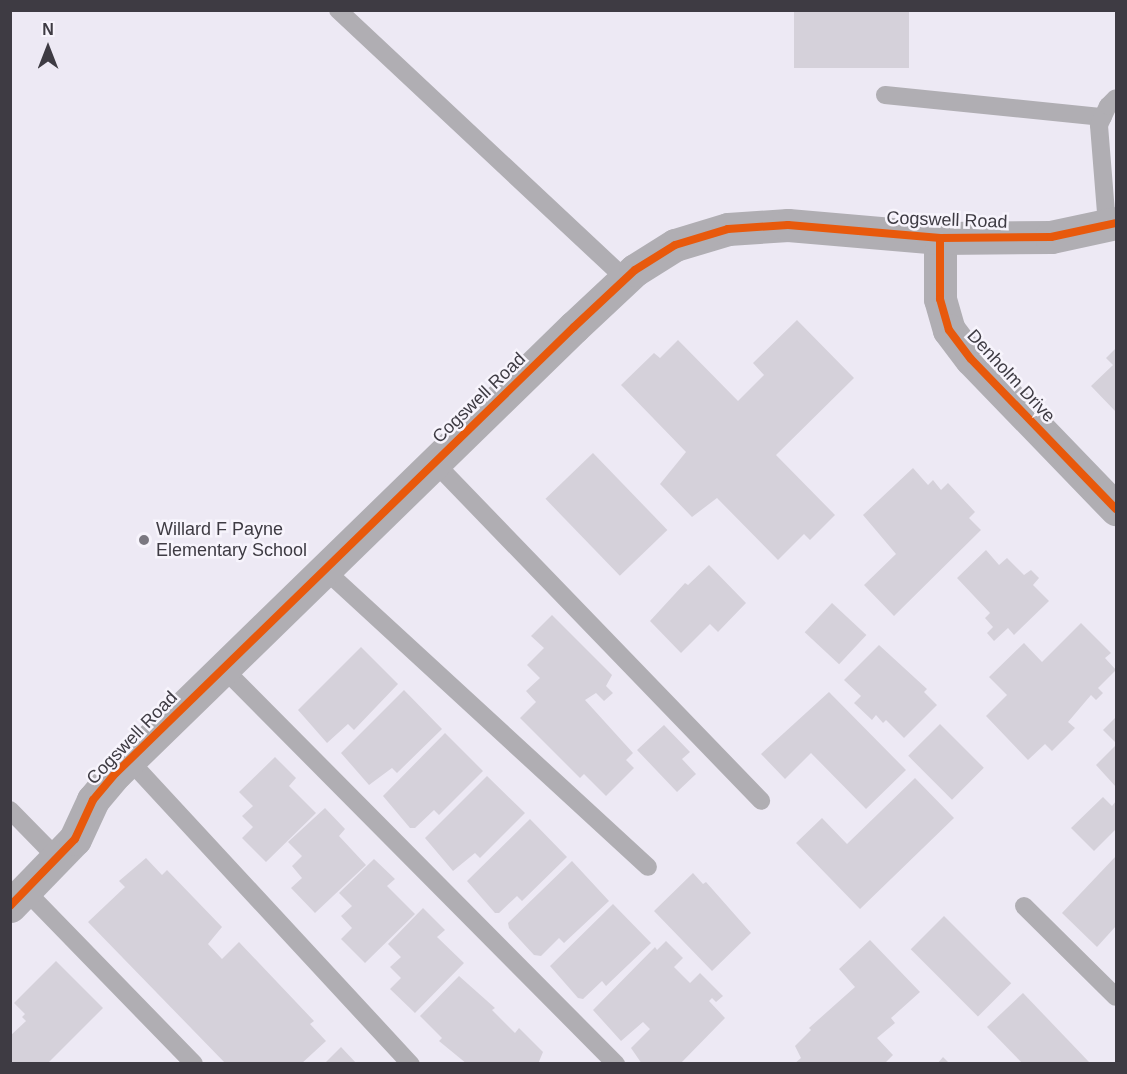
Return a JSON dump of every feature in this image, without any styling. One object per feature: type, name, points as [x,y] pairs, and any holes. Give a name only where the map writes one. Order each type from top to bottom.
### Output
[{"type":"street","name":"Cogswell Road","points":[[18,899],[75,839],[93,800],[129,760],[625,279],[675,245],[728,229],[788,225],[940,237],[1051,237],[1112,224]]},
{"type":"street","name":"Denholm Drive","points":[[940,237],[940,299],[949,330],[971,359],[1116,509]]},
{"type":"lane","points":[[338,10],[625,279]]},
{"type":"lane","points":[[885,95],[1103,117]]},
{"type":"lane","points":[[1112,224],[1099,125],[1116,98]]},
{"type":"lane","points":[[434,462],[761,801]]},
{"type":"lane","points":[[324,569],[648,867]]},
{"type":"lane","points":[[223,668],[616,1064]]},
{"type":"lane","points":[[129,760],[411,1064]]},
{"type":"lane","points":[[10,810],[57,858]]},
{"type":"lane","points":[[18,899],[194,1064]]},
{"type":"lane","points":[[1024,906],[1116,997]]},
{"type":"building","points":[[794,10],[909,10],[909,68],[794,68]]},
{"type":"building","points":[[797,320],[854,378],[776,455],[835,515],[810,540],[804,534],[778,560],[717,498],[692,517],[660,484],[686,452],[621,385],[654,353],[660,358],[678,340],[738,401],[764,375],[753,363]]},
{"type":"building","points":[[1116,348],[1116,412],[1091,386],[1113,365],[1106,358]]},
{"type":"building","points":[[593,453],[667,530],[620,576],[546,499]]},
{"type":"building","points":[[913,468],[928,485],[933,480],[941,490],[948,483],[975,512],[969,518],[981,530],[894,616],[864,585],[896,554],[863,515]]},
{"type":"building","points":[[986,550],[999,565],[1007,558],[1024,575],[1031,570],[1039,578],[1033,585],[1049,601],[1014,635],[1008,628],[994,641],[987,633],[993,627],[985,618],[990,613],[957,578]]},
{"type":"building","points":[[709,565],[746,603],[718,632],[710,624],[681,653],[650,621],[685,583],[688,585]]},
{"type":"building","points":[[832,603],[866,635],[839,664],[805,632]]},
{"type":"building","points":[[552,615],[612,675],[606,686],[613,693],[604,701],[596,693],[585,700],[633,753],[626,760],[634,768],[606,796],[584,774],[580,778],[520,718],[536,702],[526,691],[540,678],[527,665],[544,648],[531,636]]},
{"type":"building","points":[[1081,623],[1111,653],[1105,658],[1116,670],[1098,688],[1103,693],[1096,700],[1091,695],[1068,722],[1075,728],[1052,751],[1045,744],[1028,760],[986,716],[1007,695],[989,677],[1024,643],[1042,662]]},
{"type":"building","points":[[879,645],[927,689],[924,692],[937,705],[904,738],[886,720],[883,723],[876,715],[872,720],[854,703],[861,696],[844,680]]},
{"type":"building","points":[[361,647],[398,684],[354,730],[348,724],[327,743],[298,710]]},
{"type":"building","points":[[404,690],[442,729],[397,773],[392,768],[369,785],[341,753]]},
{"type":"building","points":[[829,692],[906,770],[866,809],[811,753],[785,779],[761,754]]},
{"type":"building","points":[[1116,717],[1116,743],[1103,730]]},
{"type":"building","points":[[940,724],[984,768],[952,800],[908,756]]},
{"type":"building","points":[[664,725],[690,752],[682,759],[696,774],[677,792],[637,750]]},
{"type":"building","points":[[445,733],[483,771],[439,815],[434,810],[415,828],[410,828],[383,796]]},
{"type":"building","points":[[1116,745],[1116,787],[1096,765]]},
{"type":"building","points":[[275,757],[296,778],[289,786],[316,813],[266,862],[242,838],[253,827],[242,816],[253,806],[239,792]]},
{"type":"building","points":[[487,776],[525,813],[480,858],[475,853],[453,871],[425,838]]},
{"type":"building","points":[[915,778],[954,818],[860,909],[796,843],[822,818],[847,844]]},
{"type":"building","points":[[1103,797],[1112,806],[1116,801],[1116,829],[1094,851],[1071,828]]},
{"type":"building","points":[[325,808],[345,829],[339,836],[366,865],[315,913],[291,888],[302,878],[292,866],[302,856],[288,842]]},
{"type":"building","points":[[530,819],[567,857],[522,901],[517,896],[499,913],[495,913],[467,881]]},
{"type":"building","points":[[1116,856],[1116,926],[1097,947],[1062,913]]},
{"type":"building","points":[[146,858],[162,875],[167,870],[222,927],[208,944],[222,959],[239,942],[314,1021],[310,1024],[326,1041],[301,1064],[226,1064],[88,922],[125,887],[119,881]]},
{"type":"building","points":[[374,859],[395,879],[387,886],[415,914],[365,963],[341,939],[352,928],[341,916],[352,906],[339,893]]},
{"type":"building","points":[[572,861],[609,901],[564,943],[559,938],[541,956],[534,955],[509,928],[508,923]]},
{"type":"building","points":[[693,873],[703,884],[706,882],[751,933],[712,971],[654,911]]},
{"type":"building","points":[[613,904],[651,943],[606,986],[602,981],[583,999],[578,998],[550,966]]},
{"type":"building","points":[[423,908],[445,930],[437,937],[464,963],[415,1013],[390,989],[401,978],[390,967],[401,957],[388,944]]},
{"type":"building","points":[[944,916],[1011,983],[978,1016],[911,949]]},
{"type":"building","points":[[870,940],[920,992],[891,1018],[895,1023],[877,1038],[893,1055],[884,1064],[794,1064],[801,1058],[795,1046],[811,1030],[809,1028],[855,987],[839,969]]},
{"type":"building","points":[[666,941],[683,958],[674,967],[690,983],[700,973],[723,996],[716,1002],[712,998],[709,1001],[725,1018],[680,1064],[642,1064],[631,1048],[650,1029],[643,1022],[621,1041],[593,1010],[655,947],[657,950]]},
{"type":"building","points":[[56,961],[103,1008],[47,1064],[10,1064],[10,1036],[26,1021],[22,1017],[25,1014],[14,1003]]},
{"type":"building","points":[[459,976],[495,1008],[492,1010],[515,1033],[519,1028],[543,1052],[538,1064],[467,1064],[439,1041],[442,1038],[420,1016]]},
{"type":"building","points":[[1023,993],[1089,1062],[1088,1064],[1023,1064],[987,1027]]},
{"type":"building","points":[[341,1047],[357,1064],[324,1064]]},
{"type":"building","points":[[943,1057],[950,1064],[937,1064]]},
{"type":"cycle path","points":[[10,906],[75,839],[93,800],[116,773],[574,327],[635,270],[675,245],[728,229],[788,225],[940,238],[1051,237],[1116,223]]},
{"type":"cycle path","points":[[940,238],[940,299],[949,330],[971,359],[1116,509]]},
{"type":"place","name":"Willard F Payne Elementary School","points":[[144,540]]}]
